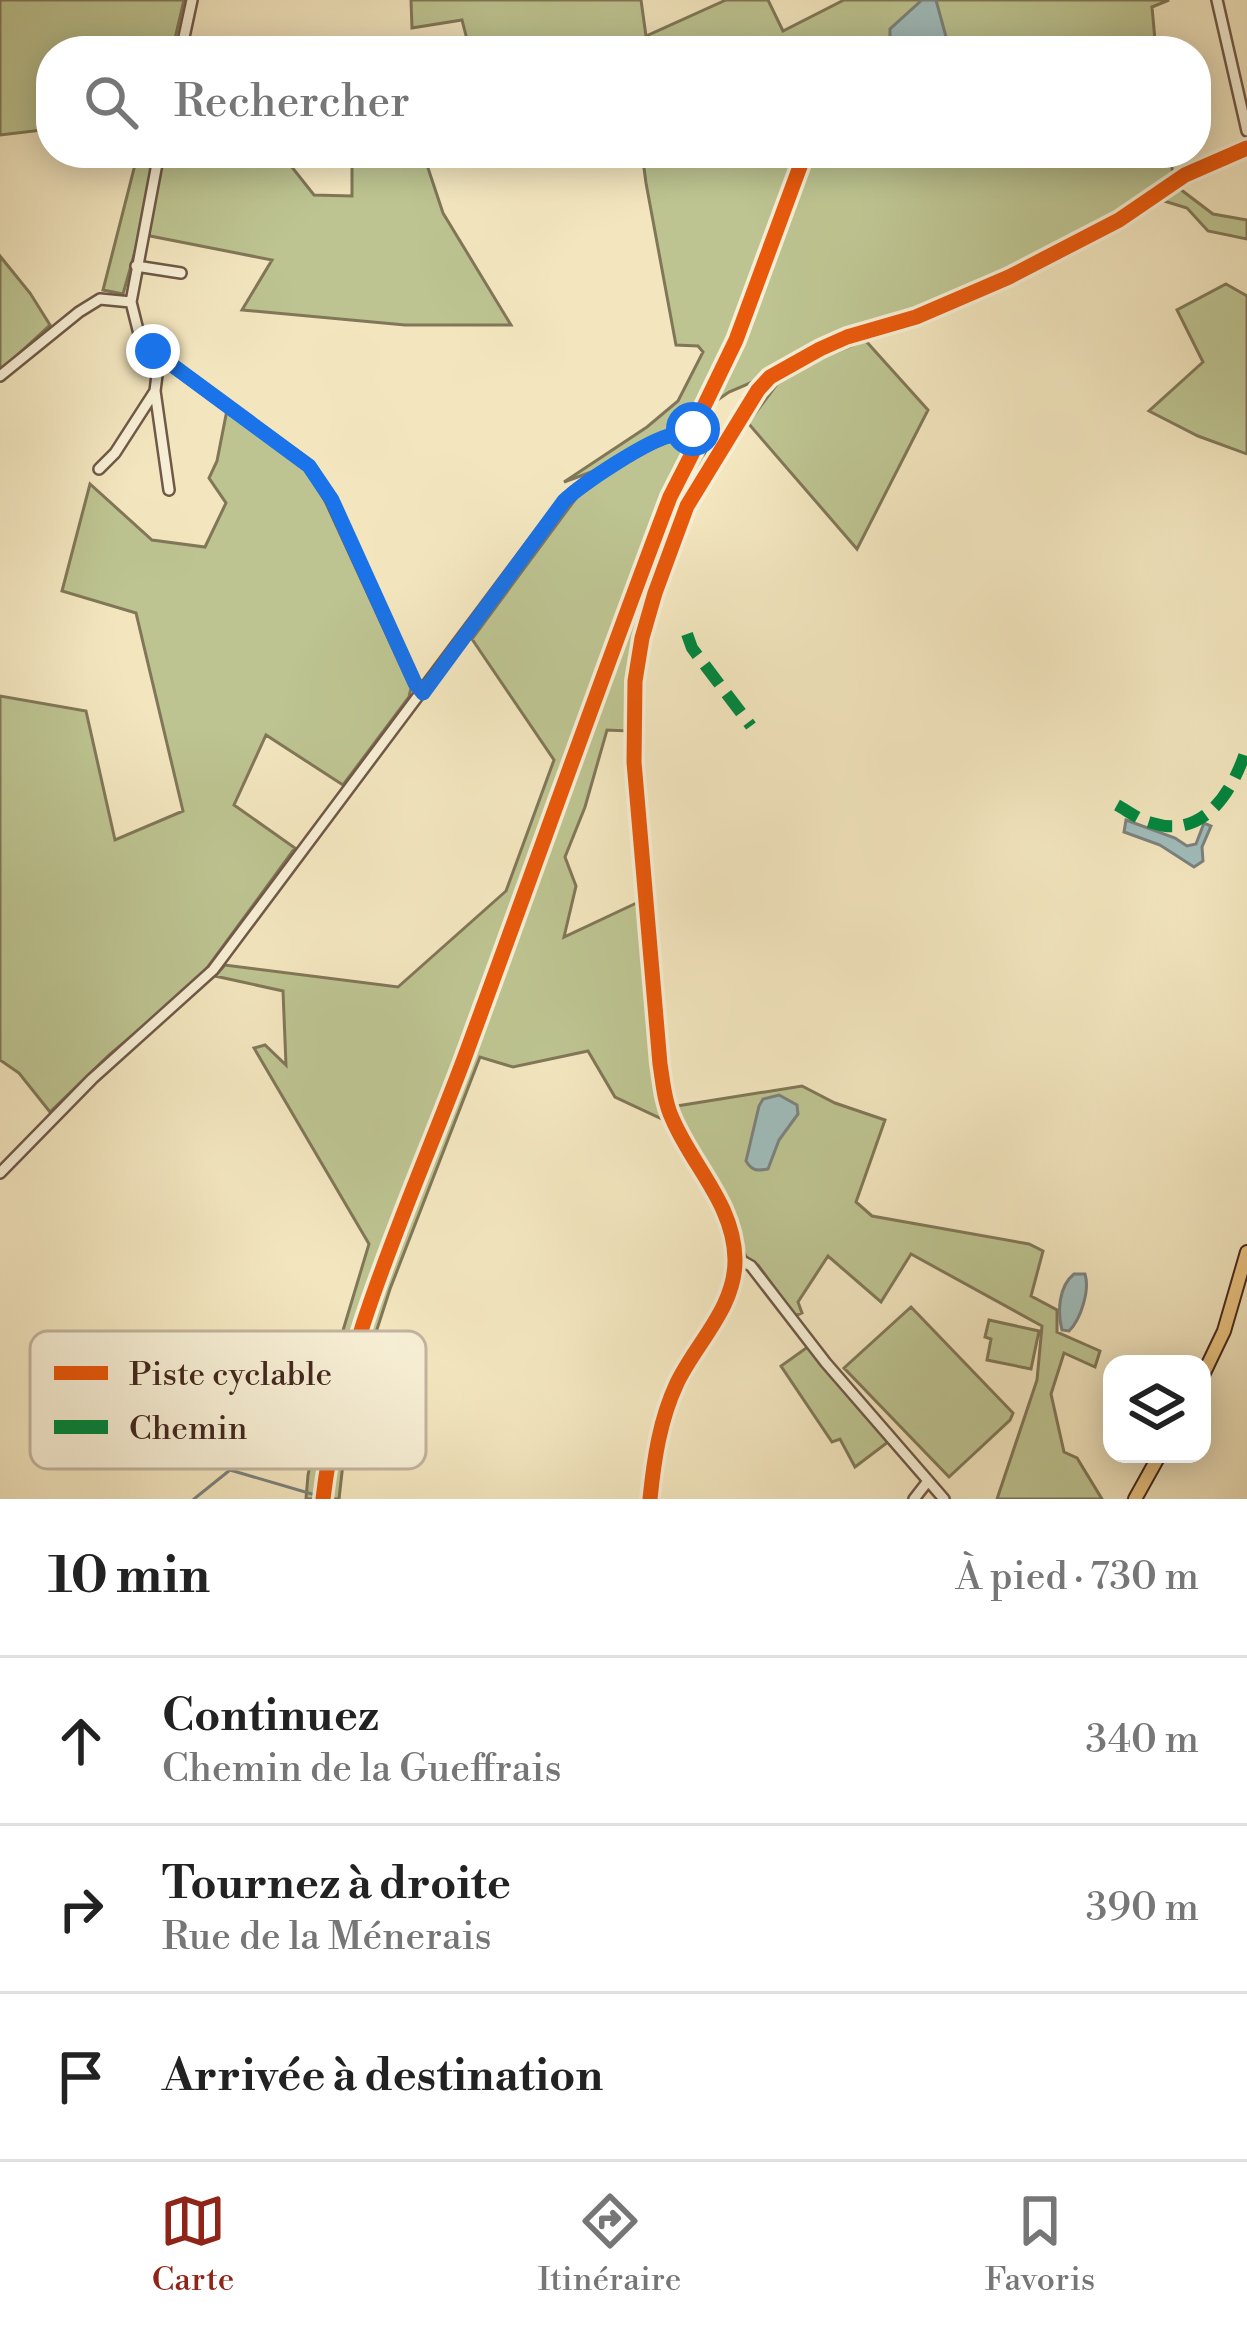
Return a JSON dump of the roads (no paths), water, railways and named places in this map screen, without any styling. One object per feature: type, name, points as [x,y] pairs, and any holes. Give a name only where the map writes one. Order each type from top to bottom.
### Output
[{"type":"main road","points":[[1211,1358],[1247,1252]]},
{"type":"main road","points":[[1136,1499],[1155,1463]]},
{"type":"street","points":[[184,36],[192,0]]},
{"type":"street","points":[[1217,0],[1247,131]]},
{"type":"street","points":[[1211,164],[1247,148]]},
{"type":"street","points":[[155,168],[131,302],[140,334],[153,351],[309,466],[332,500],[423,693]]},
{"type":"street","points":[[650,1499],[657,1446],[676,1384],[726,1300],[735,1257],[723,1206],[680,1135],[666,1100],[633,725],[642,638],[687,506],[758,390],[786,367],[848,337],[916,317],[1010,277],[1119,220],[1201,168]]},
{"type":"street","points":[[136,266],[181,273]]},
{"type":"street","points":[[0,376],[100,299],[131,302]]},
{"type":"street","points":[[153,351],[170,490]]},
{"type":"street","points":[[157,375],[176,368]]},
{"type":"street","points":[[99,469],[116,453],[155,391]]},
{"type":"street","points":[[0,1173],[92,1079],[214,970],[564,501],[668,436],[688,436],[722,450]]},
{"type":"street","points":[[735,1257],[751,1266],[826,1363],[944,1499]]},
{"type":"street","points":[[914,1499],[928,1481]]},
{"type":"water","points":[[922,0],[936,0],[946,36],[890,36],[890,29]]},
{"type":"water","points":[[1126,820],[1187,846],[1196,844],[1204,823],[1211,826],[1202,847],[1203,861],[1194,867],[1160,845],[1124,832]]},
{"type":"water","points":[[779,1095],[797,1105],[798,1114],[779,1140],[768,1169],[755,1170],[746,1161],[759,1106],[763,1099]]},
{"type":"water","points":[[1074,1274],[1085,1274],[1085,1296],[1073,1326],[1062,1330],[1060,1299]]},
{"type":"waterway","points":[[194,1499],[230,1470],[312,1494]]}]
